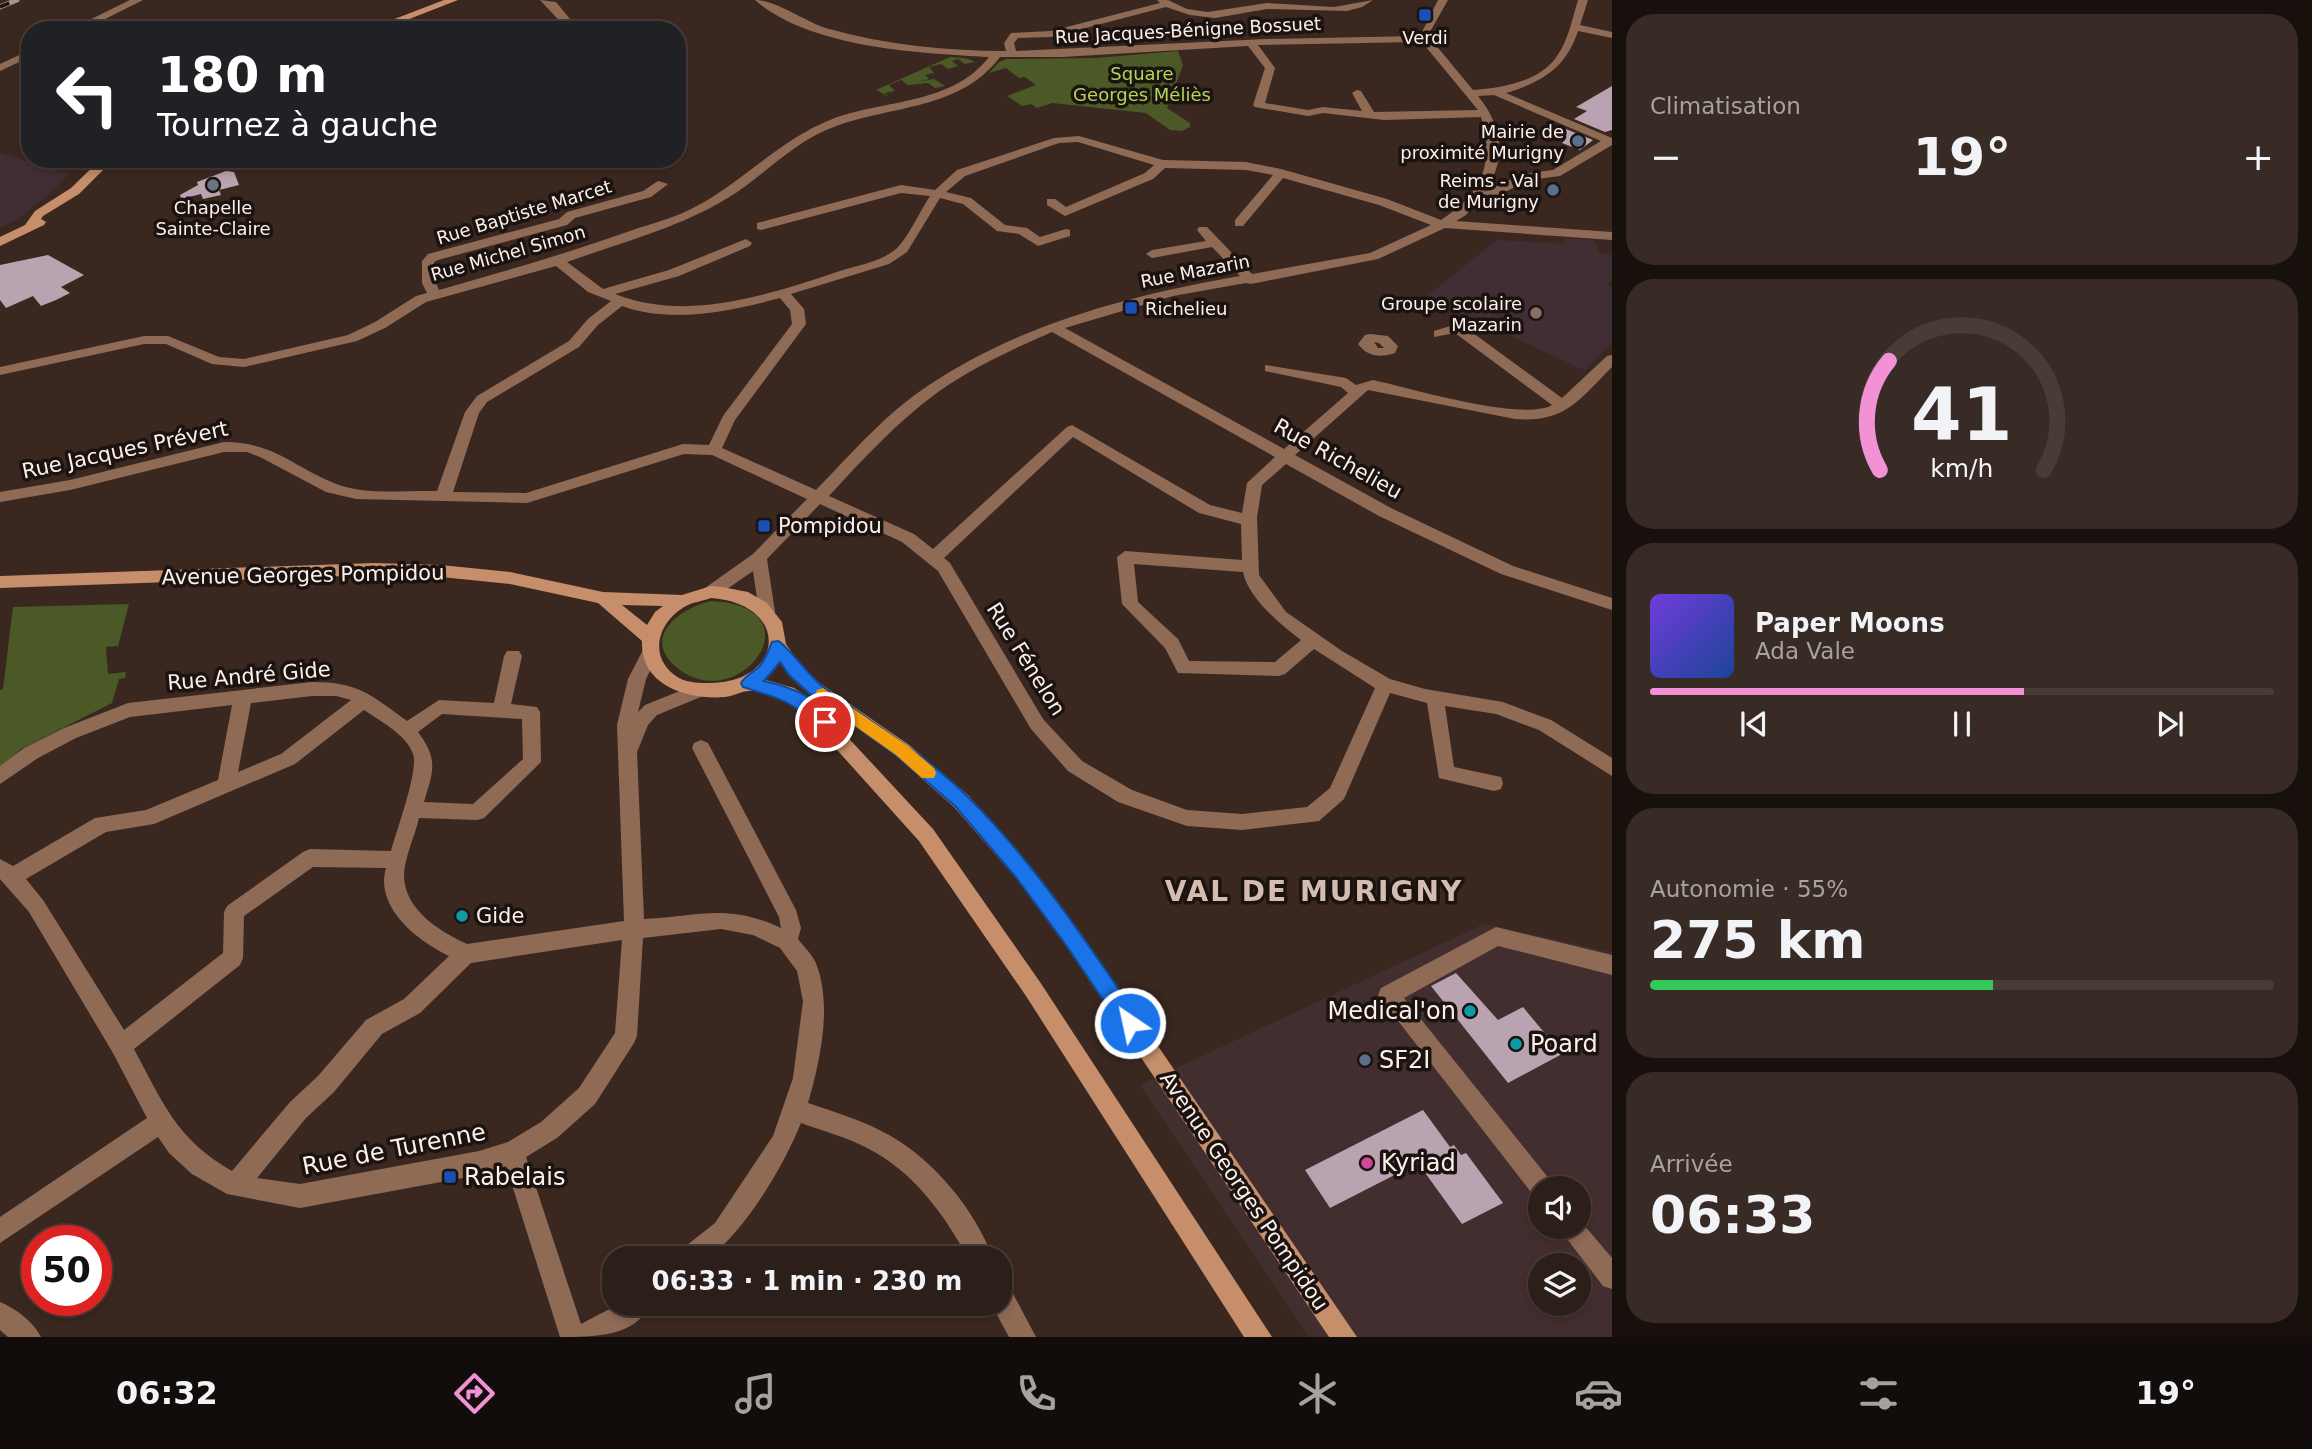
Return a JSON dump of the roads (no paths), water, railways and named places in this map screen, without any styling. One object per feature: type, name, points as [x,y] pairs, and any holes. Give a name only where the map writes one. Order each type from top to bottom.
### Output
[{"type":"main road","points":[[396,21],[453,0]]},
{"type":"main road","points":[[0,242],[31,225],[47,220],[71,200],[73,193],[99,168]]},
{"type":"main road","name":"Avenue Georges Pompidou","points":[[0,582],[374,569],[441,571],[510,578],[603,598],[680,600]]},
{"type":"main road","points":[[711,592],[732,594],[752,601],[767,612],[775,622],[778,647],[773,660],[763,673],[749,683],[715,692],[697,691],[666,678],[656,667],[649,646],[660,617],[680,600],[711,592]]},
{"type":"main road","name":"Avenue Georges Pompidou","points":[[603,598],[649,646]]},
{"type":"main road","name":"Avenue Georges Pompidou","points":[[778,647],[795,671],[814,689],[902,750],[961,801],[1023,872],[1073,939],[1344,1337]]},
{"type":"main road","points":[[749,683],[788,693],[808,706],[926,835],[1033,989],[1222,1284],[1259,1337]]},
{"type":"street","points":[[90,21],[138,0]]},
{"type":"street","points":[[545,0],[566,21]]},
{"type":"street","name":"Rue Jacques-Bénigne Bossuet","points":[[760,0],[775,12],[797,22],[852,40],[996,55],[1251,43],[1419,39]]},
{"type":"street","points":[[1012,54],[1009,43],[1015,35],[1051,34],[1165,2],[1190,12],[1210,15],[1279,6],[1349,8],[1368,0]]},
{"type":"street","points":[[1419,39],[1428,30],[1443,0]]},
{"type":"street","points":[[1471,93],[1495,92],[1516,87],[1553,67],[1563,56],[1583,0]]},
{"type":"street","points":[[1573,27],[1612,35]]},
{"type":"street","name":"Rue Mazarin","points":[[711,592],[759,558],[888,425],[934,388],[1006,347],[1054,327],[1171,292],[1373,256],[1443,224],[1461,212],[1488,180],[1494,157],[1493,138],[1486,113],[1430,45],[1419,39]]},
{"type":"street","points":[[1251,43],[1270,68],[1259,105],[1308,113],[1322,110],[1370,116],[1486,113]]},
{"type":"street","name":"Rue Michel Simon","points":[[0,371],[154,340],[181,344],[217,361],[244,363],[352,338],[434,294],[558,261],[705,206],[822,127],[952,92],[983,72],[996,55]]},
{"type":"street","points":[[0,68],[21,58]]},
{"type":"street","points":[[1495,92],[1611,141]]},
{"type":"street","points":[[1357,93],[1370,116]]},
{"type":"street","points":[[558,261],[570,274],[619,301],[671,311],[714,308],[783,293],[884,261],[903,249],[937,194],[961,173],[1058,140],[1079,139],[1162,164],[1246,166],[1281,173],[1383,202],[1443,224],[1612,236]]},
{"type":"street","points":[[1477,194],[1487,196],[1526,177],[1556,173],[1611,141]]},
{"type":"street","points":[[1051,202],[1065,212],[1149,176],[1162,164]]},
{"type":"street","points":[[1239,223],[1281,173]]},
{"type":"street","name":"Rue Baptiste Marcet","points":[[434,294],[426,269],[432,257],[564,222],[571,215],[647,194],[662,184]]},
{"type":"street","points":[[761,226],[901,190],[967,201],[1001,228],[1023,231],[1038,242],[1066,233]]},
{"type":"street","points":[[1203,230],[1251,279]]},
{"type":"street","points":[[603,293],[674,273],[746,243]]},
{"type":"street","points":[[1152,254],[1215,243]]},
{"type":"street","points":[[714,450],[728,419],[799,324],[797,309],[783,293]]},
{"type":"street","points":[[443,496],[472,412],[482,399],[574,344],[593,322],[619,301]]},
{"type":"street","points":[[1439,334],[1472,323]]},
{"type":"street","name":"Rue Richelieu","points":[[1054,327],[1385,512],[1490,563],[1612,604]]},
{"type":"street","points":[[1457,328],[1562,405]]},
{"type":"street","points":[[1612,359],[1562,405],[1545,415],[1503,412],[1375,368],[1364,386],[1255,483],[1250,521],[1251,576],[1280,616],[1336,656],[1385,685],[1435,698],[1497,707],[1545,725],[1612,768]]},
{"type":"street","points":[[1270,368],[1346,383],[1356,393]]},
{"type":"street","points":[[933,559],[1072,430],[1205,509],[1250,521]]},
{"type":"street","name":"Rue Jacques Prévert","points":[[0,497],[70,485],[224,447],[248,447],[265,453],[331,488],[356,494],[527,498],[683,449],[714,450],[818,497]]},
{"type":"street","name":"Rue Fénelon","points":[[818,497],[908,538],[944,567],[1037,724],[1075,766],[1125,796],[1187,818],[1242,822],[1311,815],[1337,793],[1360,736],[1385,685]]},
{"type":"street","points":[[1251,567],[1125,557],[1130,604],[1172,644],[1184,668],[1279,669],[1314,639]]},
{"type":"street","points":[[759,558],[767,612]]},
{"type":"street","name":"Rue de Turenne","points":[[6,873],[36,906],[177,1145],[200,1166],[234,1186],[300,1196],[479,1163],[513,1152],[549,1130],[587,1096],[626,1036],[635,905],[626,724],[637,679],[649,646]]},
{"type":"street","points":[[501,710],[513,656]]},
{"type":"street","name":"Rue André Gide","points":[[0,776],[31,753],[70,733],[128,710],[312,689],[336,689],[356,694],[407,731],[423,753],[422,775],[394,874],[398,900],[410,916],[439,941],[466,954]]},
{"type":"street","name":"Rue de Turenne","points":[[629,750],[641,721],[651,710],[697,691]]},
{"type":"street","points":[[226,786],[243,697]]},
{"type":"street","points":[[1435,698],[1446,774],[1494,783]]},
{"type":"street","points":[[6,873],[102,824],[147,818],[288,759],[364,700]]},
{"type":"street","points":[[407,731],[439,707],[531,712],[532,762],[477,811],[413,810]]},
{"type":"street","points":[[701,748],[789,916],[791,928],[787,941]]},
{"type":"street","points":[[121,1046],[233,958],[234,912],[310,858],[397,860]]},
{"type":"street","points":[[234,1186],[298,1110],[326,1084],[374,1027],[412,1006],[466,954],[634,929],[720,920],[755,926],[787,941],[807,967],[814,1001],[804,1079],[781,1144],[723,1231],[705,1246]]},
{"type":"street","points":[[1532,1176],[1389,995],[1496,936],[1612,965]]},
{"type":"street","points":[[795,1110],[883,1144],[924,1173],[974,1246]]},
{"type":"street","points":[[0,1231],[161,1122]]},
{"type":"street","points":[[513,1152],[573,1337]]},
{"type":"street","points":[[1582,1239],[1612,1277]]},
{"type":"street","points":[[0,1314],[28,1337]]},
{"type":"street","points":[[582,1337],[624,1316]]},
{"type":"street","points":[[1012,1316],[1023,1337]]},
{"type":"railway","points":[[0,7],[17,0]]},
{"type":"place","name":"Verdi","points":[[1425,15]]},
{"type":"place","name":"Mairie de proximité Murigny","points":[[1578,141]]},
{"type":"place","name":"Chapelle Sainte-Claire","points":[[213,185]]},
{"type":"place","name":"Reims - Val de Murigny","points":[[1553,190]]},
{"type":"place","name":"Richelieu","points":[[1131,308]]},
{"type":"place","name":"Groupe scolaire Mazarin","points":[[1536,313]]},
{"type":"place","name":"Pompidou","points":[[764,526]]},
{"type":"place","name":"Gide","points":[[462,916]]},
{"type":"place","name":"Medical'on","points":[[1470,1011]]},
{"type":"place","name":"Poard","points":[[1516,1044]]},
{"type":"place","name":"SF2I","points":[[1365,1060]]},
{"type":"place","name":"Kyriad","points":[[1367,1163]]},
{"type":"place","name":"Rabelais","points":[[450,1177]]},
{"type":"district","name":"VAL DE MURIGNY","points":[[1314,891]]},
{"type":"park label","name":"Square Georges Méliès","points":[[1142,83]]}]
